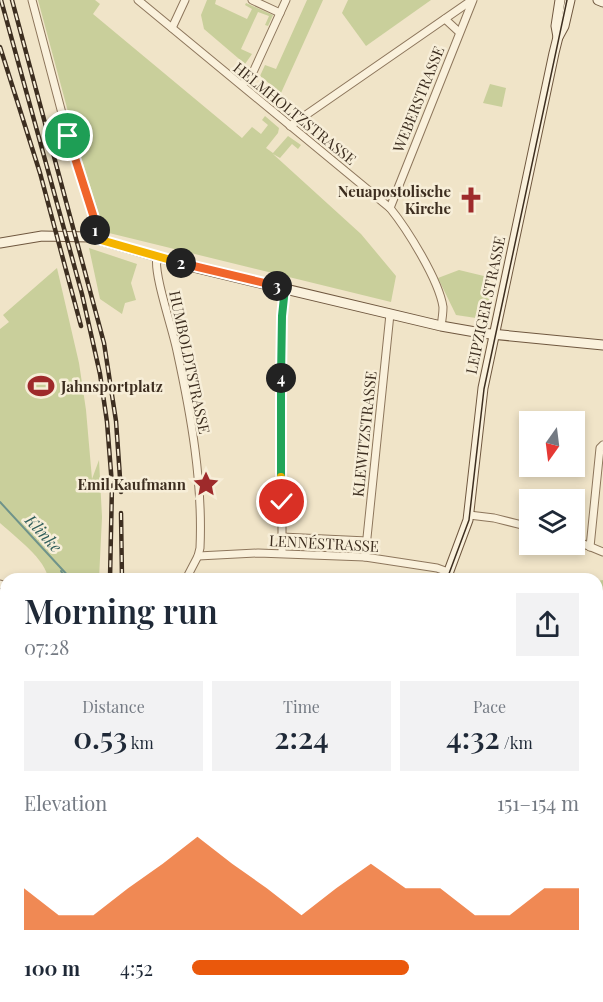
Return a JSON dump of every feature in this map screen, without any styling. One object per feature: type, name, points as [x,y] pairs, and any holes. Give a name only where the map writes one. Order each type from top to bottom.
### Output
[{"type":"main road","name":"LEIPZIGER STRASSE","points":[[558,37],[556,26],[560,0]]},
{"type":"main road","name":"LEIPZIGER STRASSE","points":[[448,573],[469,514],[481,398],[558,37],[564,26],[570,0]]},
{"type":"main road","points":[[598,0],[603,2]]},
{"type":"main road","points":[[0,243],[42,236],[94,238],[157,257],[441,326],[603,345]]},
{"type":"street","points":[[32,0],[68,136],[95,221],[94,238]]},
{"type":"street","name":"HELMHOLTZSTRASSE","points":[[138,0],[390,208],[416,246],[428,270],[442,306],[441,326]]},
{"type":"street","points":[[172,28],[185,0]]},
{"type":"street","points":[[252,0],[280,13]]},
{"type":"street","points":[[242,85],[254,70],[286,0]]},
{"type":"street","points":[[290,126],[472,0]]},
{"type":"street","name":"WEBERSTRASSE","points":[[390,208],[472,0]]},
{"type":"street","points":[[445,19],[459,32]]},
{"type":"street","name":"HUMBOLDTSTRASSE","points":[[157,257],[156,267],[172,327],[192,431],[199,489],[200,545],[198,556],[189,573]]},
{"type":"street","points":[[282,554],[282,333],[285,288]]},
{"type":"street","name":"KLEWITZSTRASSE","points":[[365,557],[390,314]]},
{"type":"street","points":[[590,547],[600,448],[603,445]]},
{"type":"street","points":[[469,514],[519,524]]},
{"type":"street","name":"LENNÉSTRASSE","points":[[282,537],[367,541]]},
{"type":"street","points":[[585,545],[603,552]]},
{"type":"street","name":"LENNÉSTRASSE","points":[[198,556],[282,554],[365,557],[437,568],[443,573]]},
{"type":"green space","points":[[38,0],[95,0],[100,4],[93,14],[242,138],[252,127],[261,134],[268,125],[262,120],[265,116],[279,128],[278,133],[266,148],[273,153],[288,136],[301,145],[298,149],[292,144],[280,158],[273,154],[361,234],[396,276],[391,302],[109,233],[102,224],[74,134]]},
{"type":"green space","points":[[207,0],[216,0],[215,4],[247,19],[252,9],[245,5],[246,3],[273,15],[268,26],[265,25],[269,16],[258,12],[241,49],[252,54],[245,64],[204,29],[201,15]]},
{"type":"green space","points":[[307,0],[323,0],[281,93],[260,76],[265,65],[276,69]]},
{"type":"green space","points":[[348,0],[431,0],[366,46],[342,13]]},
{"type":"green space","points":[[490,84],[506,88],[502,107],[483,103]]},
{"type":"green space","points":[[89,248],[137,264],[131,283],[136,300],[125,303],[122,314],[100,299]]},
{"type":"green space","name":"Jahnsportplatz","points":[[57,268],[79,363],[92,479],[99,460],[102,517],[99,573],[46,573],[36,556],[0,523],[0,329],[9,322],[3,315]]},
{"type":"green space","points":[[459,270],[488,277],[485,291],[491,293],[486,314],[476,318],[456,315],[438,278]]},
{"type":"waterway","name":"Klinke","points":[[0,502],[65,573]]},
{"type":"tram line","points":[[449,573],[469,520],[484,389],[567,0]]},
{"type":"railway","points":[[1,0],[82,294],[100,374],[107,422],[112,485],[110,573]]},
{"type":"railway","points":[[12,0],[104,343],[116,421],[121,492]]},
{"type":"railway","points":[[0,47],[40,173],[81,326]]},
{"type":"railway","points":[[121,513],[122,573]]},
{"type":"place","name":"Neuapostolische Kirche","points":[[471,200]]},
{"type":"place","name":"Jahnsportplatz","points":[[41,386]]},
{"type":"place","name":"Emil Kaufmann","points":[[206,484]]},
{"type":"route","points":[[68,136],[95,221],[94,238],[194,267],[285,288],[282,333],[282,502]]}]
